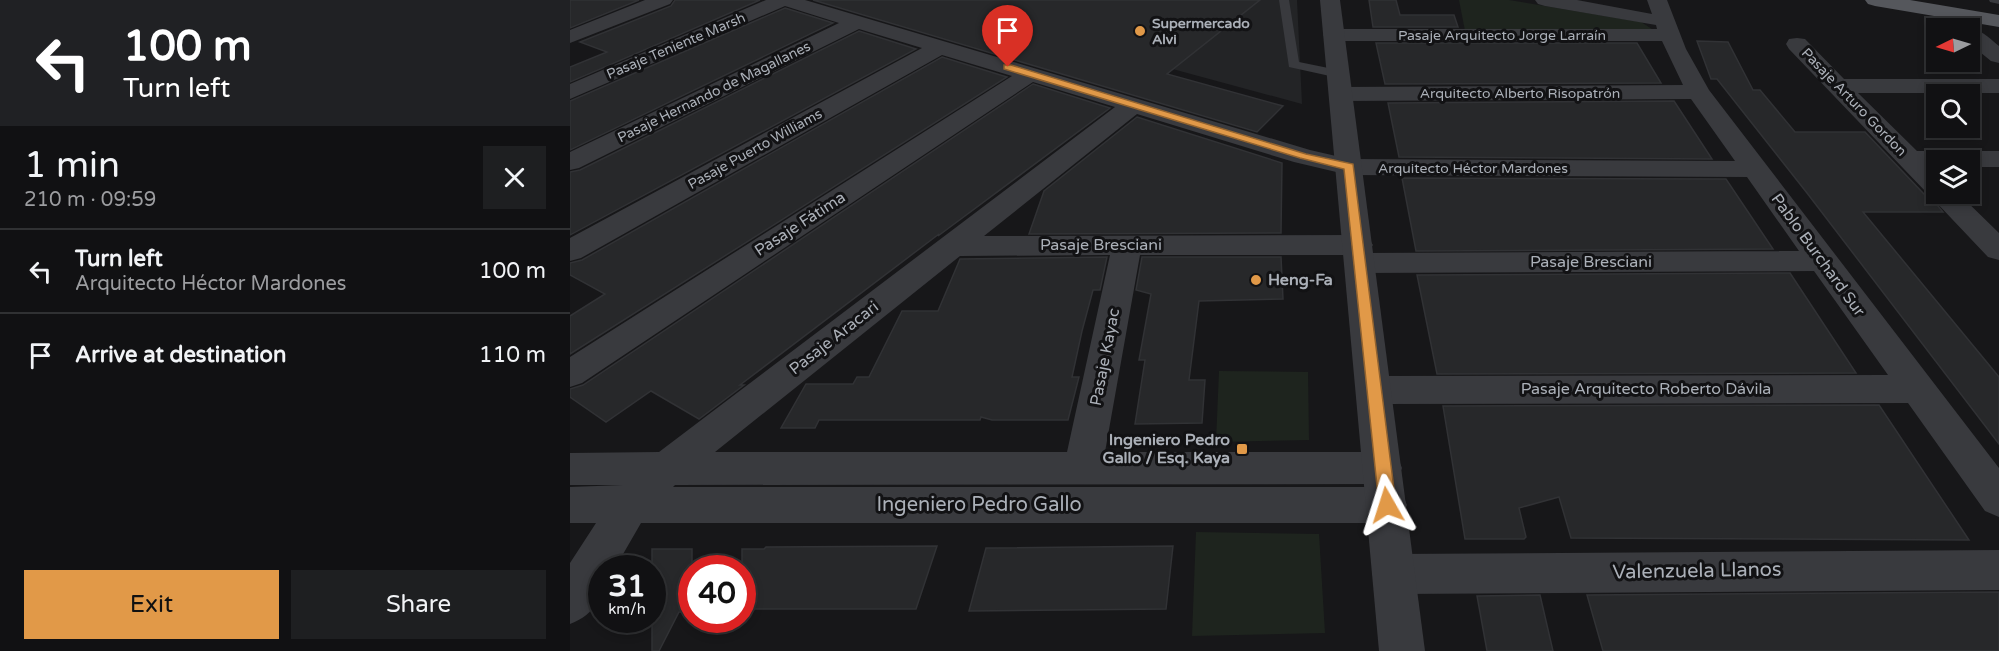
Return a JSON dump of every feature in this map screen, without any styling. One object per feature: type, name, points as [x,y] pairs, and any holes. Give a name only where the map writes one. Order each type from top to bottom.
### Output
[{"type":"main road","points":[[1875,0],[1999,21]]},
{"type":"street","points":[[570,37],[663,0]]},
{"type":"street","name":"Arquitecto Héctor Mardones","points":[[783,0],[1303,156],[1349,167],[1755,169]]},
{"type":"street","name":"Pasaje Teniente Marsh","points":[[570,93],[783,0]]},
{"type":"street","points":[[1330,0],[1402,651]]},
{"type":"street","points":[[1545,0],[1663,19]]},
{"type":"street","points":[[1940,11],[1949,18]]},
{"type":"street","name":"Pasaje Arquitecto Jorge Larraín","points":[[1334,35],[1663,19]]},
{"type":"street","name":"Pablo Burchard Sur","points":[[1663,19],[1681,64],[1698,92],[1999,500]]},
{"type":"street","name":"Pasaje Hernando de Magallanes","points":[[570,162],[858,22]]},
{"type":"street","points":[[1980,42],[1999,56]]},
{"type":"street","name":"Pasaje Arturo Gordon","points":[[1797,44],[1926,176]]},
{"type":"street","name":"Pasaje Puerto Williams","points":[[570,252],[940,47]]},
{"type":"street","name":"Pasaje Fátima","points":[[570,374],[1030,74]]},
{"type":"street","name":"Arquitecto Alberto Risopatrón","points":[[1340,84],[1698,92]]},
{"type":"street","points":[[1839,86],[1999,86]]},
{"type":"street","name":"Pasaje Aracari","points":[[570,603],[630,505],[666,469],[1133,105]]},
{"type":"street","points":[[1910,159],[1999,159]]},
{"type":"street","points":[[1954,204],[1999,250]]},
{"type":"street","name":"Pasaje Bresciani","points":[[952,246],[1127,245],[1359,254],[1822,261]]},
{"type":"street","name":"Pasaje Kayac","points":[[1083,469],[1127,245]]},
{"type":"street","name":"Pasaje Arquitecto Roberto Dávila","points":[[1374,390],[1917,389]]},
{"type":"street","name":"Ingeniero Pedro Gallo","points":[[570,469],[1083,469],[1385,487]]},
{"type":"street","name":"Ingeniero Pedro Gallo","points":[[570,505],[1385,487]]},
{"type":"street","name":"Valenzuela Llanos","points":[[1394,574],[1999,570]]},
{"type":"lane","points":[[1284,0],[1293,64],[1340,84]]},
{"type":"lane","points":[[1994,0],[1999,1]]},
{"type":"shaded area","points":[[918,0],[1297,0],[1302,104]]},
{"type":"shaded area","points":[[1459,0],[1509,0],[1641,22],[1655,31],[1465,31]]},
{"type":"shaded area","points":[[1219,371],[1308,372],[1309,440],[1216,442]]},
{"type":"shaded area","points":[[1196,532],[1319,534],[1325,633],[1192,636]]},
{"type":"building","points":[[570,0],[639,0],[570,28]]},
{"type":"building","points":[[675,0],[760,0],[570,82],[570,67],[607,52],[580,42],[671,6]]},
{"type":"building","points":[[813,0],[1260,0],[1167,74],[1283,106],[1257,132]]},
{"type":"building","points":[[1369,0],[1396,0],[1400,15],[1454,15],[1458,27],[1373,27]]},
{"type":"building","points":[[785,8],[833,23],[570,150],[570,101]]},
{"type":"building","points":[[859,31],[916,49],[570,235],[570,172],[580,170]]},
{"type":"building","points":[[1697,41],[1728,42],[1753,90],[1760,90],[1795,132],[1865,132],[1926,194],[1926,204],[1936,204],[1943,212],[1863,212],[1999,377],[1999,444],[1807,193],[1717,79],[1711,79]]},
{"type":"building","points":[[1376,43],[1637,43],[1661,83],[1385,84]]},
{"type":"building","points":[[942,57],[1007,77],[570,354],[570,316],[605,294],[570,275],[570,263],[582,260]]},
{"type":"building","points":[[1033,84],[1110,108],[938,236],[939,234],[740,385],[744,385],[699,419],[651,391],[606,422],[570,397],[570,389],[583,385]]},
{"type":"building","points":[[1674,101],[1712,159],[1399,157],[1388,103]]},
{"type":"building","points":[[1137,117],[1282,163],[1281,233],[1029,234],[1044,191]]},
{"type":"building","points":[[1402,178],[1726,179],[1773,249],[1416,251]]},
{"type":"building","points":[[1107,257],[1100,290],[1093,290],[1082,331],[1072,377],[1079,377],[1068,420],[992,420],[981,417],[980,420],[819,420],[815,428],[781,428],[806,384],[853,384],[857,377],[869,377],[902,311],[938,311],[960,259]]},
{"type":"building","points":[[1142,257],[1281,257],[1283,299],[1199,301],[1189,380],[1205,380],[1202,423],[1135,424],[1145,360],[1139,360],[1151,294],[1136,290]]},
{"type":"building","points":[[1790,273],[1856,373],[1437,374],[1417,275]]},
{"type":"building","points":[[1879,405],[1969,540],[1571,538],[1559,497],[1519,508],[1526,537],[1524,539],[1465,539],[1443,406]]},
{"type":"building","points":[[937,546],[916,609],[756,609],[756,555],[742,555],[742,549],[764,549],[766,547]]},
{"type":"building","points":[[1173,546],[1166,609],[969,611],[986,548]]},
{"type":"building","points":[[652,549],[692,549],[692,555],[678,555],[678,614],[659,651],[652,651],[652,633],[666,633],[666,555],[652,555]]},
{"type":"building","points":[[1999,592],[1999,651],[1603,651],[1587,595]]},
{"type":"building","points":[[1540,595],[1553,651],[1487,651],[1477,596]]},
{"type":"place","name":"Supermercado Alvi","points":[[1140,31]]},
{"type":"place","name":"Heng-Fa","points":[[1256,280]]},
{"type":"place","name":"Ingeniero Pedro Gallo / Esq. Kaya","points":[[1242,449]]},
{"type":"route","points":[[1008,67],[1303,156],[1349,167],[1387,505]]}]
